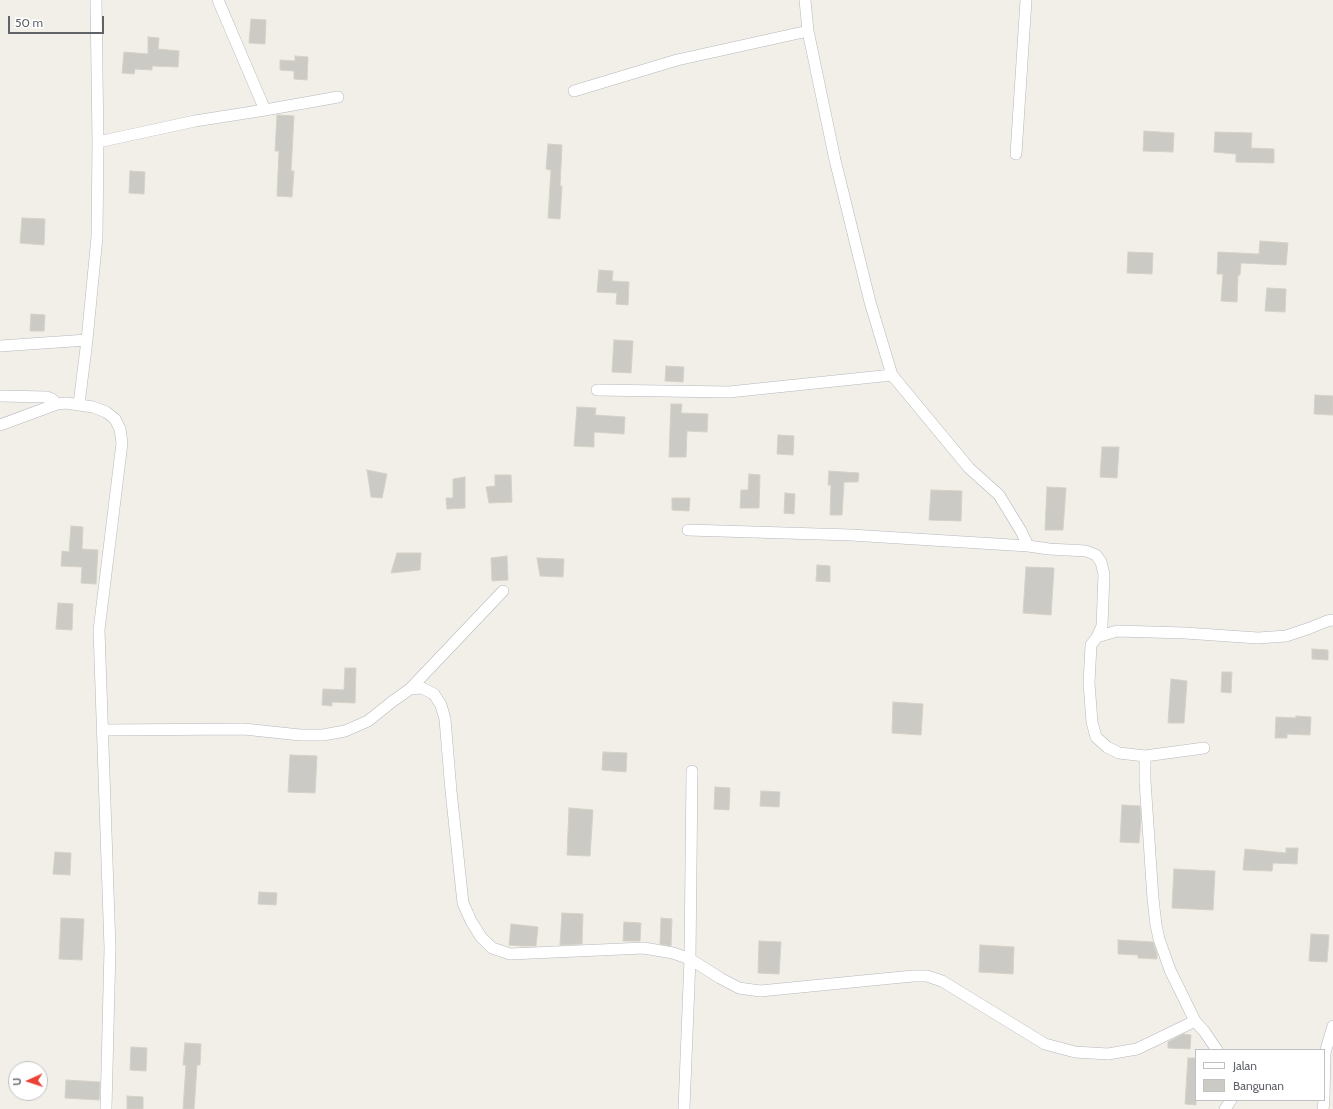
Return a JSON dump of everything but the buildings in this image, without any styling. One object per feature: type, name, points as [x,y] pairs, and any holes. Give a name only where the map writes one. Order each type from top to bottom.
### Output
[{"type":"street","points":[[79,404],[97,237],[98,142],[96,0]]},
{"type":"street","points":[[218,0],[265,110]]},
{"type":"street","points":[[805,0],[808,31],[835,160],[870,302],[892,375],[969,468],[999,495],[1021,531],[1028,546]]},
{"type":"street","points":[[1016,154],[1026,0]]},
{"type":"street","points":[[574,91],[677,60],[808,31]]},
{"type":"street","points":[[98,142],[195,121],[338,97]]},
{"type":"street","points":[[0,346],[87,340]]},
{"type":"street","points":[[597,390],[729,392],[892,375]]},
{"type":"street","points":[[0,396],[47,397],[52,399],[57,404]]},
{"type":"street","points":[[0,425],[57,404],[79,404],[106,412],[115,419],[120,429],[122,443],[99,630],[110,948],[106,1109]]},
{"type":"street","points":[[688,530],[851,535],[1028,546],[1086,551],[1096,555],[1101,562],[1104,574],[1102,626],[1091,645],[1089,682],[1092,722],[1096,737],[1107,747],[1119,753],[1145,756],[1204,748]]},
{"type":"street","points":[[102,730],[244,729],[300,735],[323,735],[345,732],[368,721],[410,689],[503,591]]},
{"type":"street","points":[[1096,637],[1117,631],[1185,633],[1258,638],[1286,636],[1333,620]]},
{"type":"street","points":[[410,689],[422,688],[434,694],[441,705],[445,720],[463,903],[471,921],[481,937],[492,948],[510,954],[644,948],[673,953],[690,959],[739,988],[760,991],[913,976],[927,976],[942,980],[1045,1044],[1075,1052],[1108,1054],[1137,1049],[1195,1021]]},
{"type":"street","points":[[1145,756],[1145,781],[1156,925],[1170,970],[1195,1021],[1204,1030],[1216,1049]]},
{"type":"street","points":[[684,1109],[690,959],[692,771]]},
{"type":"street","points":[[1325,1053],[1333,1026]]}]
